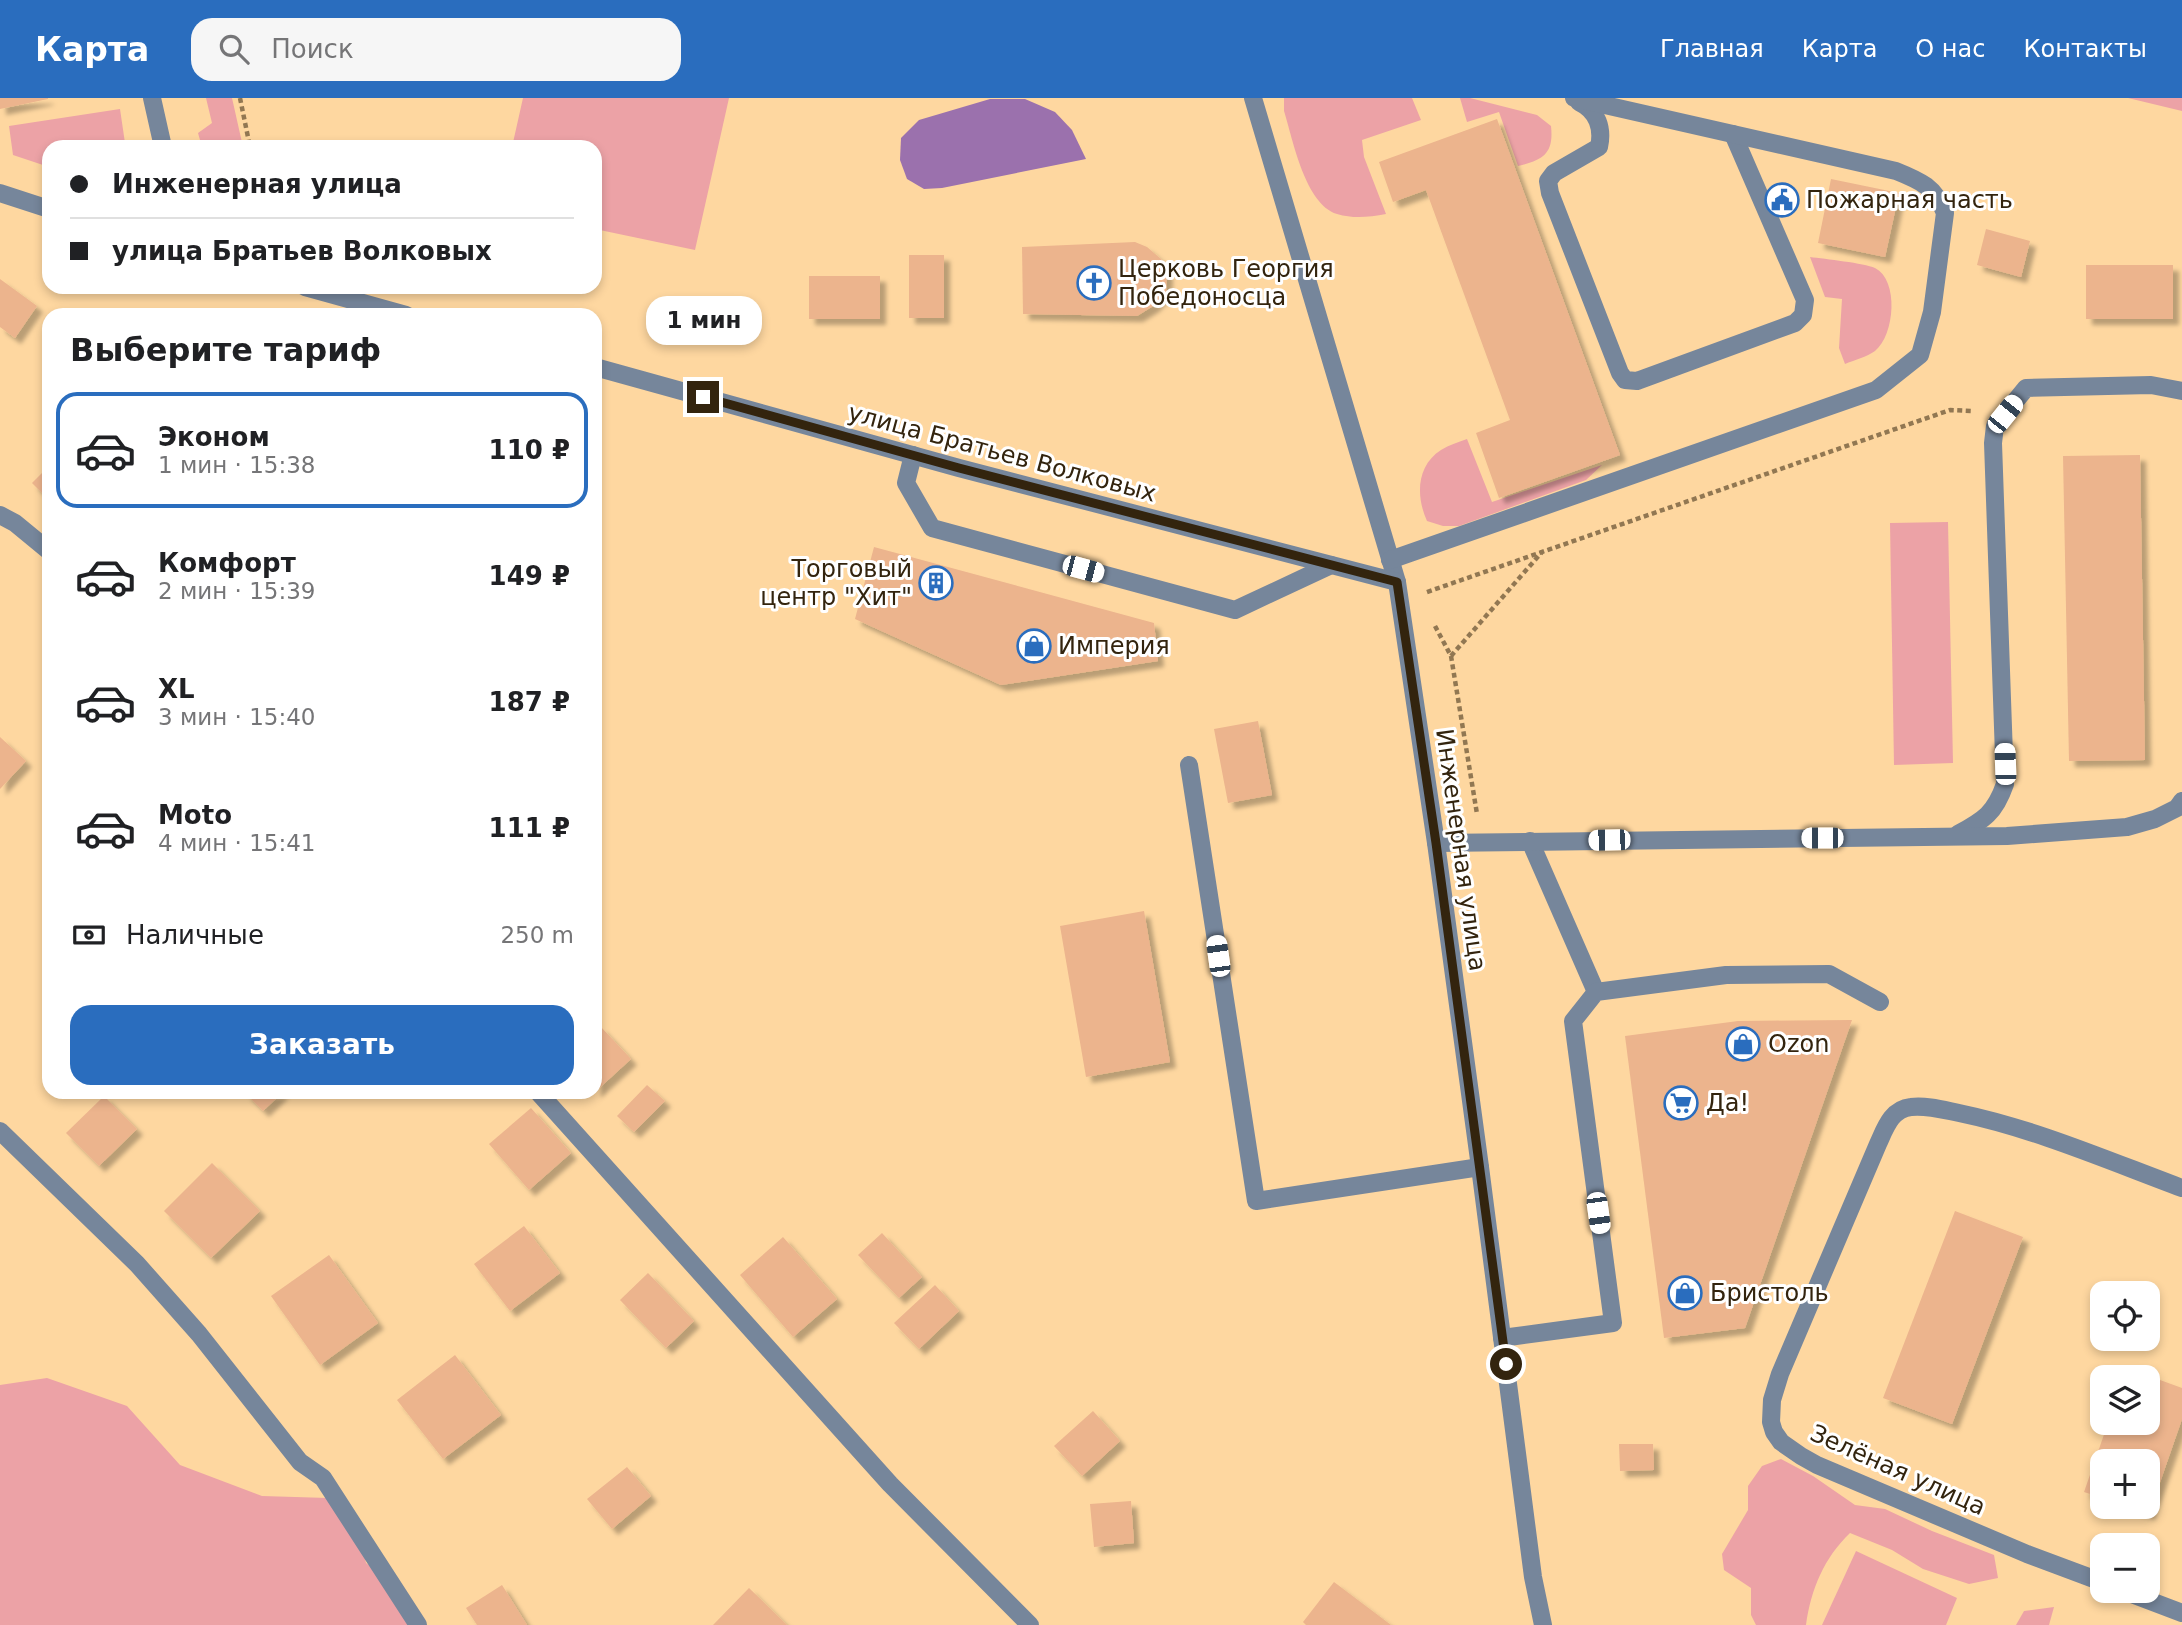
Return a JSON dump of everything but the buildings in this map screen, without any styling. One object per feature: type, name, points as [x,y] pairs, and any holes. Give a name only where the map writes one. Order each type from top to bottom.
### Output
[{"type":"street","points":[[152,98],[161,140]]},
{"type":"street","name":"Инженерная улица","points":[[1252,98],[1397,582],[1436,843],[1533,1577],[1543,1625]]},
{"type":"street","points":[[1390,560],[1876,390],[1920,355],[1932,312],[1945,213],[1939,198],[1926,185],[1896,171],[1572,98]]},
{"type":"street","points":[[1572,98],[1586,105],[1596,116],[1602,134],[1599,147],[1554,173],[1548,181],[1550,193],[1625,380],[1637,381],[1649,377],[1795,323],[1803,315],[1805,300],[1733,134]]},
{"type":"street","points":[[0,193],[42,207]]},
{"type":"street","points":[[330,294],[382,308]]},
{"type":"street","name":"улица Братьев Волковых","points":[[602,369],[913,455],[1397,582]]},
{"type":"street","points":[[1955,836],[1988,816],[1999,801],[2005,784],[1993,443],[1995,426],[2026,388],[2151,385],[2182,391]]},
{"type":"street","points":[[913,455],[905,482],[932,528],[1235,610],[1331,565]]},
{"type":"street","points":[[0,514],[42,545]]},
{"type":"street","points":[[1189,765],[1256,1201],[1480,1167]]},
{"type":"street","points":[[1436,843],[2007,836],[2127,827],[2155,819],[2177,808],[2182,801]]},
{"type":"street","points":[[1530,841],[1596,992]]},
{"type":"street","points":[[1502,1338],[1613,1323],[1573,1021],[1596,992],[1726,975],[1829,974],[1880,1002]]},
{"type":"street","points":[[544,1099],[890,1484],[1030,1625]]},
{"type":"street","name":"Зелёная улица","points":[[2090,1577],[2015,1549],[1817,1465],[1781,1442],[1771,1422],[1772,1401],[1780,1374],[1878,1144],[1890,1119],[1900,1110],[1911,1107],[1935,1108],[1997,1121],[2182,1188]]},
{"type":"street","points":[[0,1131],[137,1264],[199,1334],[300,1462],[323,1478],[418,1625]]},
{"type":"street","points":[[2156,1603],[2182,1613]]},
{"type":"path","points":[[240,98],[249,140]]},
{"type":"path","points":[[1399,601],[1950,410],[2005,414]]},
{"type":"path","points":[[1451,656],[1542,551]]},
{"type":"path","points":[[1431,619],[1451,656],[1482,841]]},
{"type":"shaded area","points":[[206,98],[232,98],[241,140],[200,140],[198,133],[212,123]]},
{"type":"shaded area","points":[[523,98],[729,98],[695,250],[602,230],[602,140],[514,140]]},
{"type":"shaded area","points":[[1284,98],[1412,98],[1421,120],[1362,140],[1364,157],[1386,214],[1343,216],[1326,208],[1316,198],[1296,154],[1284,111]]},
{"type":"shaded area","points":[[1460,98],[1470,98],[1537,115],[1551,126],[1551,143],[1545,154],[1518,166],[1499,112],[1467,122]]},
{"type":"shaded area","points":[[2128,98],[2182,98],[2182,111]]},
{"type":"shaded area","points":[[990,99],[1025,99],[1055,112],[1072,130],[1086,159],[942,188],[924,189],[907,179],[900,160],[901,138],[919,120]]},
{"type":"shaded area","points":[[120,109],[125,140],[42,140],[42,165],[13,155],[9,126]]},
{"type":"shaded area","points":[[1810,257],[1870,266],[1883,274],[1891,295],[1892,308],[1887,333],[1875,351],[1845,364],[1839,348],[1842,299],[1825,297]]},
{"type":"shaded area","points":[[1467,439],[1492,502],[1602,465],[1586,480],[1459,526],[1443,526],[1427,521],[1421,502],[1420,482],[1427,464],[1441,450]]},
{"type":"shaded area","points":[[1948,522],[1953,763],[1894,765],[1890,523]]},
{"type":"shaded area","points":[[47,1378],[127,1406],[180,1465],[262,1496],[328,1498],[356,1520],[366,1563],[397,1586],[410,1625],[0,1625],[0,1385]]},
{"type":"shaded area","points":[[1781,1459],[1813,1476],[1855,1505],[1885,1509],[1994,1555],[1998,1578],[1969,1584],[1923,1569],[1892,1550],[1850,1533],[1833,1553],[1820,1575],[1811,1599],[1806,1625],[1756,1625],[1751,1615],[1751,1588],[1724,1570],[1722,1554],[1748,1510],[1748,1486],[1762,1466]]},
{"type":"shaded area","points":[[1856,1551],[1957,1598],[1946,1625],[1822,1625]]},
{"type":"shaded area","points":[[2054,1607],[2049,1625],[2016,1625],[2024,1611]]},
{"type":"place","name":"Пожарная часть","points":[[1782,200]]},
{"type":"place","name":"Церковь Георгия Победоносца","points":[[1094,283]]},
{"type":"place","name":"Торговый центр \"Хит\"","points":[[936,583]]},
{"type":"place","name":"Империя","points":[[1034,646]]},
{"type":"place","name":"Ozon","points":[[1743,1044]]},
{"type":"place","name":"Да!","points":[[1681,1103]]},
{"type":"place","name":"Бристоль","points":[[1685,1293]]},
{"type":"route","points":[[703,397],[959,468],[1397,582],[1436,843],[1506,1364]]}]
